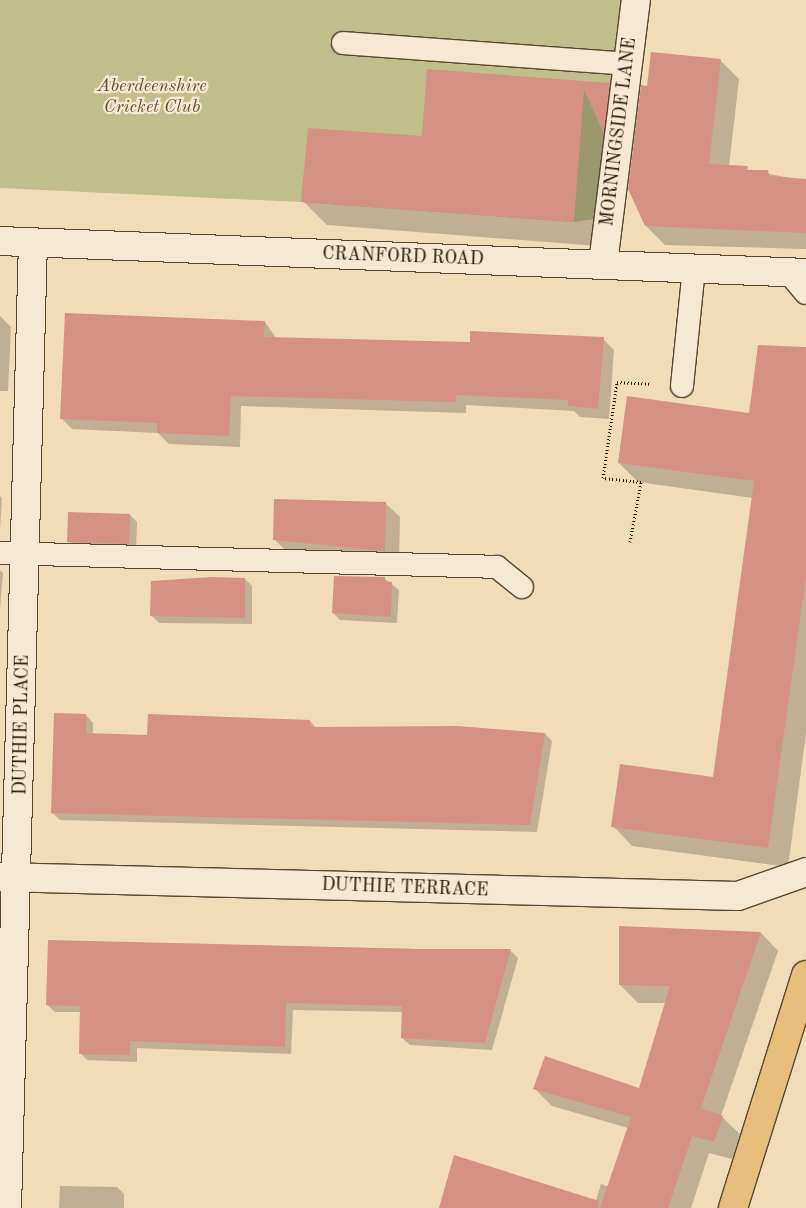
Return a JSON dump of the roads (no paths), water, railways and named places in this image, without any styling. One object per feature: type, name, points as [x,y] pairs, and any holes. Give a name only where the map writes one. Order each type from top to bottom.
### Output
[{"type":"main road","points":[[733,1208],[806,975]]},
{"type":"street","name":"MORNINGSIDE LANE","points":[[603,264],[636,0]]},
{"type":"street","name":"CRANFORD ROAD","points":[[0,241],[694,268],[800,280]]},
{"type":"street","name":"DUTHIE PLACE","points":[[7,1208],[13,554],[33,243]]},
{"type":"street","name":"DUTHIE TERRACE","points":[[10,878],[738,896],[806,872]]},
{"type":"lane","points":[[343,43],[629,64]]},
{"type":"lane","points":[[682,386],[694,268]]},
{"type":"lane","points":[[13,554],[497,567],[522,587]]},
{"type":"park label","name":"Aberdeenshire Cricket Club","points":[[152,97]]}]
